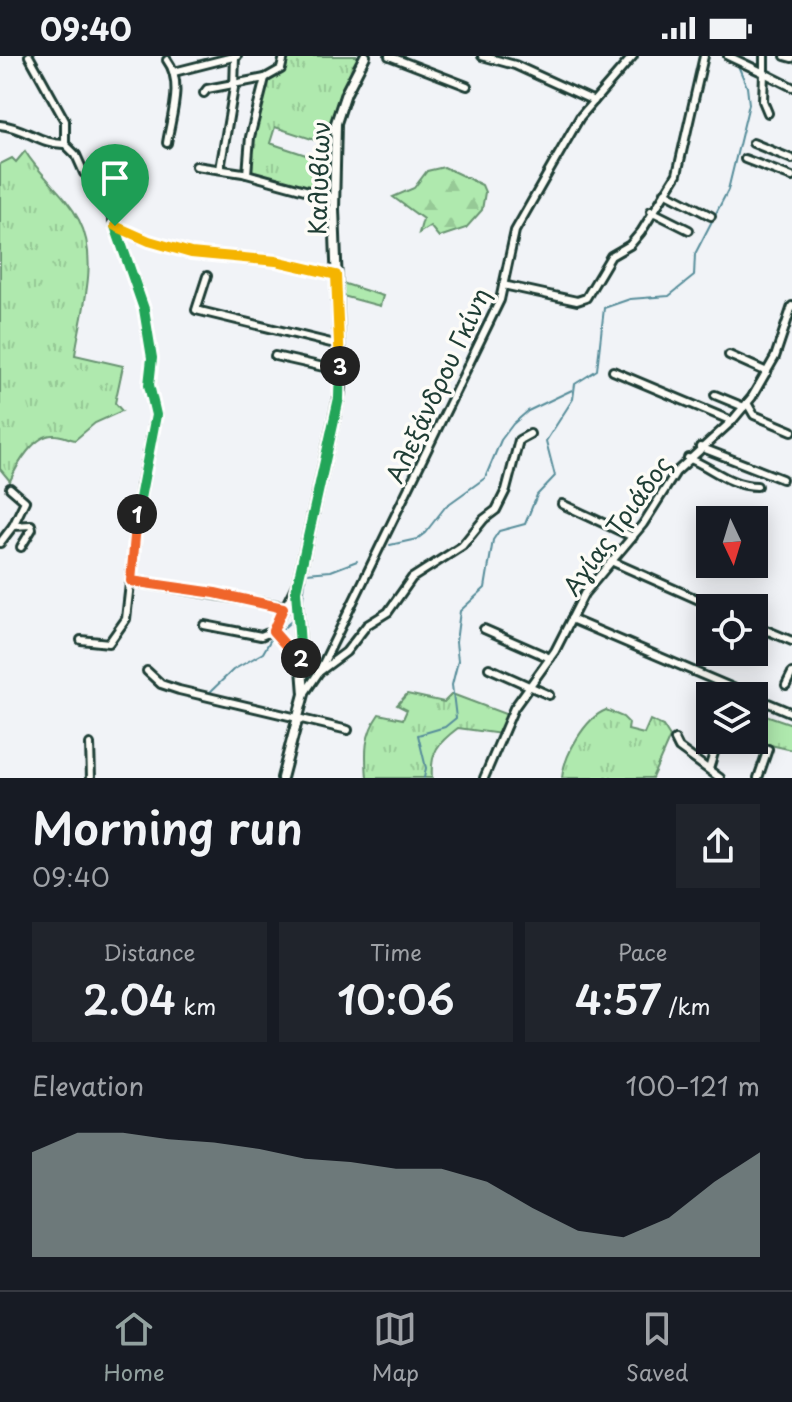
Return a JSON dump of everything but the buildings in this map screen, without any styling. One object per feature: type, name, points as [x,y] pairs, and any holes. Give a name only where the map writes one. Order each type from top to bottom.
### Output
[{"type":"main road","name":"Καλυβίων","points":[[282,778],[304,694],[296,613],[297,584],[336,412],[341,371],[334,198],[336,123],[346,93],[365,56]]},
{"type":"street","points":[[29,56],[65,121],[65,144],[84,173],[99,184],[144,309],[152,358],[149,385],[156,415],[141,487],[126,619],[109,643],[81,640]]},
{"type":"street","points":[[174,72],[236,56],[220,169]]},
{"type":"street","points":[[204,93],[207,89],[265,78],[281,69],[284,56]]},
{"type":"street","points":[[389,56],[467,86]]},
{"type":"street","points":[[482,56],[515,65],[594,101]]},
{"type":"street","name":"Αλεξάνδρου Γκίνη","points":[[304,694],[319,672],[500,300],[515,231],[569,136],[633,56]]},
{"type":"street","points":[[503,285],[582,301],[611,256],[635,240],[681,162],[686,124],[704,56]]},
{"type":"street","points":[[728,56],[792,87]]},
{"type":"street","points":[[764,56],[763,101],[768,113]]},
{"type":"street","points":[[785,56],[792,58]]},
{"type":"street","points":[[167,60],[174,72],[175,95],[167,143]]},
{"type":"street","points":[[247,174],[254,115],[265,78]]},
{"type":"street","points":[[0,125],[25,130],[47,144],[65,144]]},
{"type":"street","points":[[753,143],[792,159]]},
{"type":"street","points":[[745,159],[792,177]]},
{"type":"street","points":[[196,166],[247,174],[334,198]]},
{"type":"street","points":[[665,192],[711,216]]},
{"type":"street","points":[[651,211],[689,230]]},
{"type":"street","points":[[115,226],[149,241],[191,253],[276,261],[336,275]]},
{"type":"street","points":[[207,276],[196,310],[339,345]]},
{"type":"street","name":"Αγίας Τριάδος","points":[[484,778],[514,708],[550,658],[589,587],[633,537],[688,458],[732,421],[745,405],[767,372],[792,306]]},
{"type":"street","points":[[729,355],[767,372]]},
{"type":"street","points":[[275,356],[341,371]]},
{"type":"street","points":[[613,371],[732,421]]},
{"type":"street","points":[[715,395],[745,405],[754,415],[792,431]]},
{"type":"street","points":[[319,672],[346,652],[367,625],[388,612],[412,578],[462,546],[496,510],[506,490],[519,440],[530,434]]},
{"type":"street","points":[[700,447],[782,479]]},
{"type":"street","points":[[688,458],[713,468],[733,483],[757,486]]},
{"type":"street","points":[[0,543],[13,526],[25,501],[10,488]]},
{"type":"street","points":[[562,504],[633,537]]},
{"type":"street","points":[[13,526],[31,525],[32,529],[21,547]]},
{"type":"street","points":[[611,561],[696,599]]},
{"type":"street","points":[[131,581],[215,593],[296,613]]},
{"type":"street","points":[[275,635],[283,608],[297,584]]},
{"type":"street","points":[[571,619],[792,713]]},
{"type":"street","points":[[204,625],[261,636],[275,635]]},
{"type":"street","points":[[484,629],[550,658]]},
{"type":"street","points":[[768,631],[792,641]]},
{"type":"street","points":[[275,635],[302,664]]},
{"type":"street","points":[[489,668],[549,695]]},
{"type":"street","points":[[147,671],[161,684],[179,690],[348,730]]},
{"type":"street","points":[[786,685],[792,673]]},
{"type":"street","points":[[675,740],[679,748],[720,778]]},
{"type":"street","points":[[90,744],[91,778]]},
{"type":"street","points":[[709,769],[714,754]]},
{"type":"street","points":[[758,778],[766,754]]},
{"type":"green space","points":[[285,56],[362,56],[339,97],[330,145],[275,127],[270,143],[330,163],[327,193],[318,194],[248,174],[265,79],[283,71]]},
{"type":"green space","points":[[25,151],[73,210],[85,236],[89,269],[75,355],[123,366],[115,403],[122,411],[95,423],[75,440],[55,435],[41,439],[22,459],[10,481],[0,469],[0,164],[12,158],[16,162]]},
{"type":"green space","points":[[444,167],[482,185],[485,192],[482,210],[466,228],[439,237],[430,226],[419,233],[423,219],[393,197],[414,188],[427,171]]},
{"type":"green space","points":[[339,282],[383,296],[380,306],[339,295]]},
{"type":"green space","points":[[407,694],[444,702],[452,694],[508,715],[501,734],[458,728],[451,733],[434,755],[432,778],[367,778],[367,744],[374,722],[379,714],[403,719],[407,710],[397,705]]},
{"type":"green space","points":[[606,710],[623,717],[629,723],[628,730],[644,734],[650,720],[663,726],[670,737],[652,778],[562,778],[567,759],[583,729]]},
{"type":"green space","points":[[768,716],[792,724],[792,750],[768,744]]},
{"type":"waterway","points":[[424,778],[426,768],[418,735],[445,727],[456,718],[452,685],[458,661],[456,642],[460,611],[485,588],[493,540],[499,531],[525,524],[537,495],[555,476],[546,441],[573,399],[575,384],[597,370],[604,308],[630,299],[669,296],[694,276],[695,254],[728,190],[749,104],[747,87],[737,63]]},
{"type":"waterway","points":[[390,545],[417,539],[425,533],[446,506],[485,478],[501,440],[513,424],[528,411],[572,390]]},
{"type":"waterway","points":[[302,608],[306,573],[331,571],[357,561]]},
{"type":"waterway","points":[[208,694],[233,670],[263,653],[271,639],[296,617]]},
{"type":"route","points":[[115,226],[149,241],[191,253],[276,261],[321,274],[336,275],[341,388],[296,591],[302,664],[273,631],[283,608],[215,593],[131,581],[141,487],[156,415],[149,385],[152,358],[144,309],[115,226]]}]
